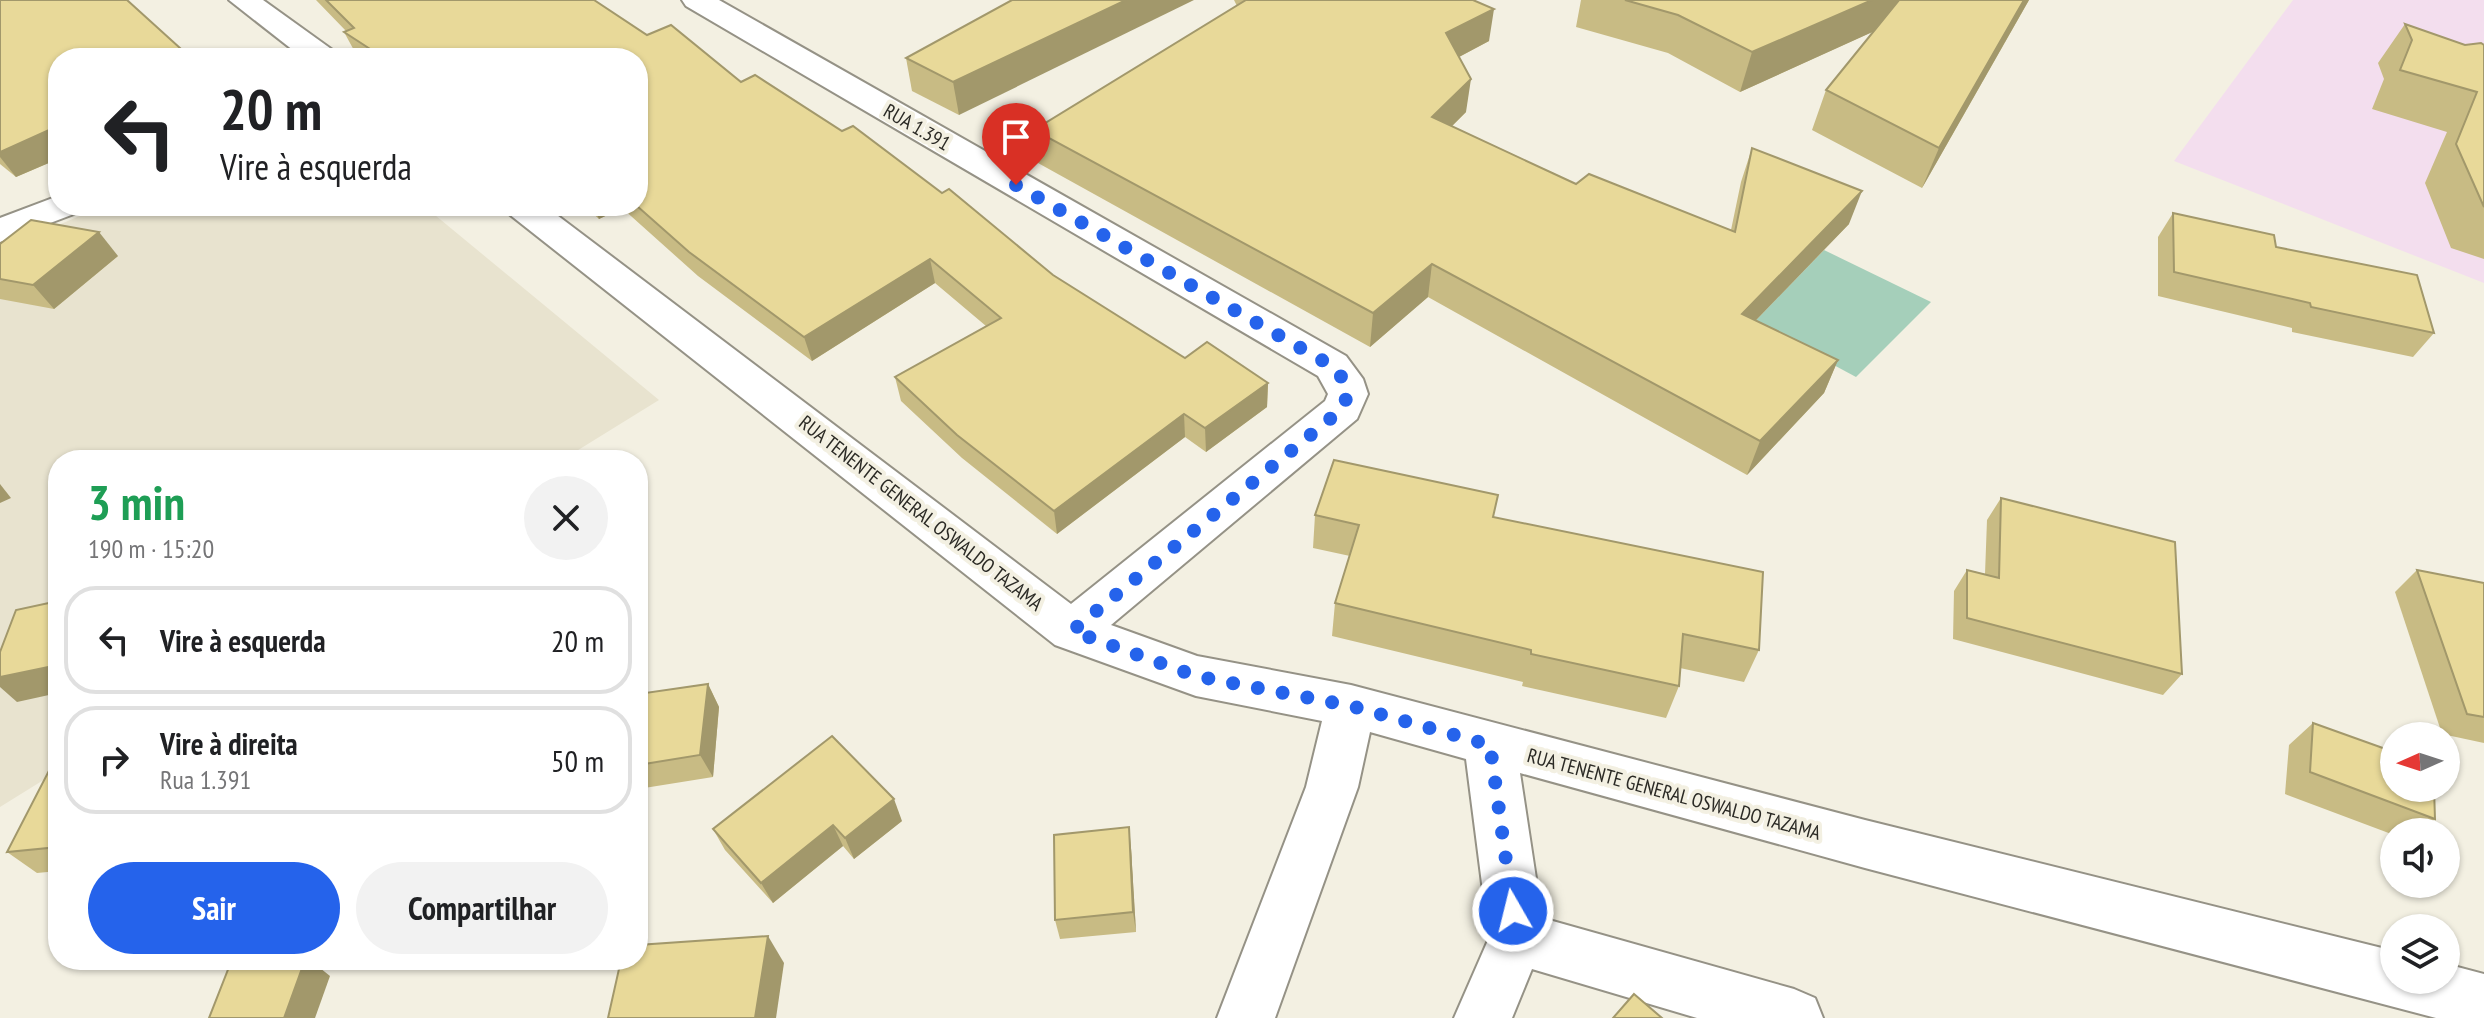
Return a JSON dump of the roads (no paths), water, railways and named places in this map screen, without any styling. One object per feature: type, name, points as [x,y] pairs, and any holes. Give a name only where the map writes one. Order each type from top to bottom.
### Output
[{"type":"street","points":[[244,0],[309,48]]},
{"type":"street","name":"RUA 1.391","points":[[697,0],[1332,366],[1343,379],[1348,394],[1342,409],[1072,631]]},
{"type":"street","points":[[0,231],[48,211]]},
{"type":"street","name":"RUA TENENTE GENERAL OSWALDO TAZAMA","points":[[535,216],[1072,631],[1196,676],[1351,706],[1490,745],[2380,976]]},
{"type":"street","points":[[1246,1018],[1332,787],[1351,706]]},
{"type":"street","points":[[1483,1018],[1517,938],[1490,745]]},
{"type":"street","points":[[1517,938],[1794,1018]]},
{"type":"street","name":"RUA TENENTE GENERAL OSWALDO TAZAMA","points":[[2452,994],[2484,1002]]}]
